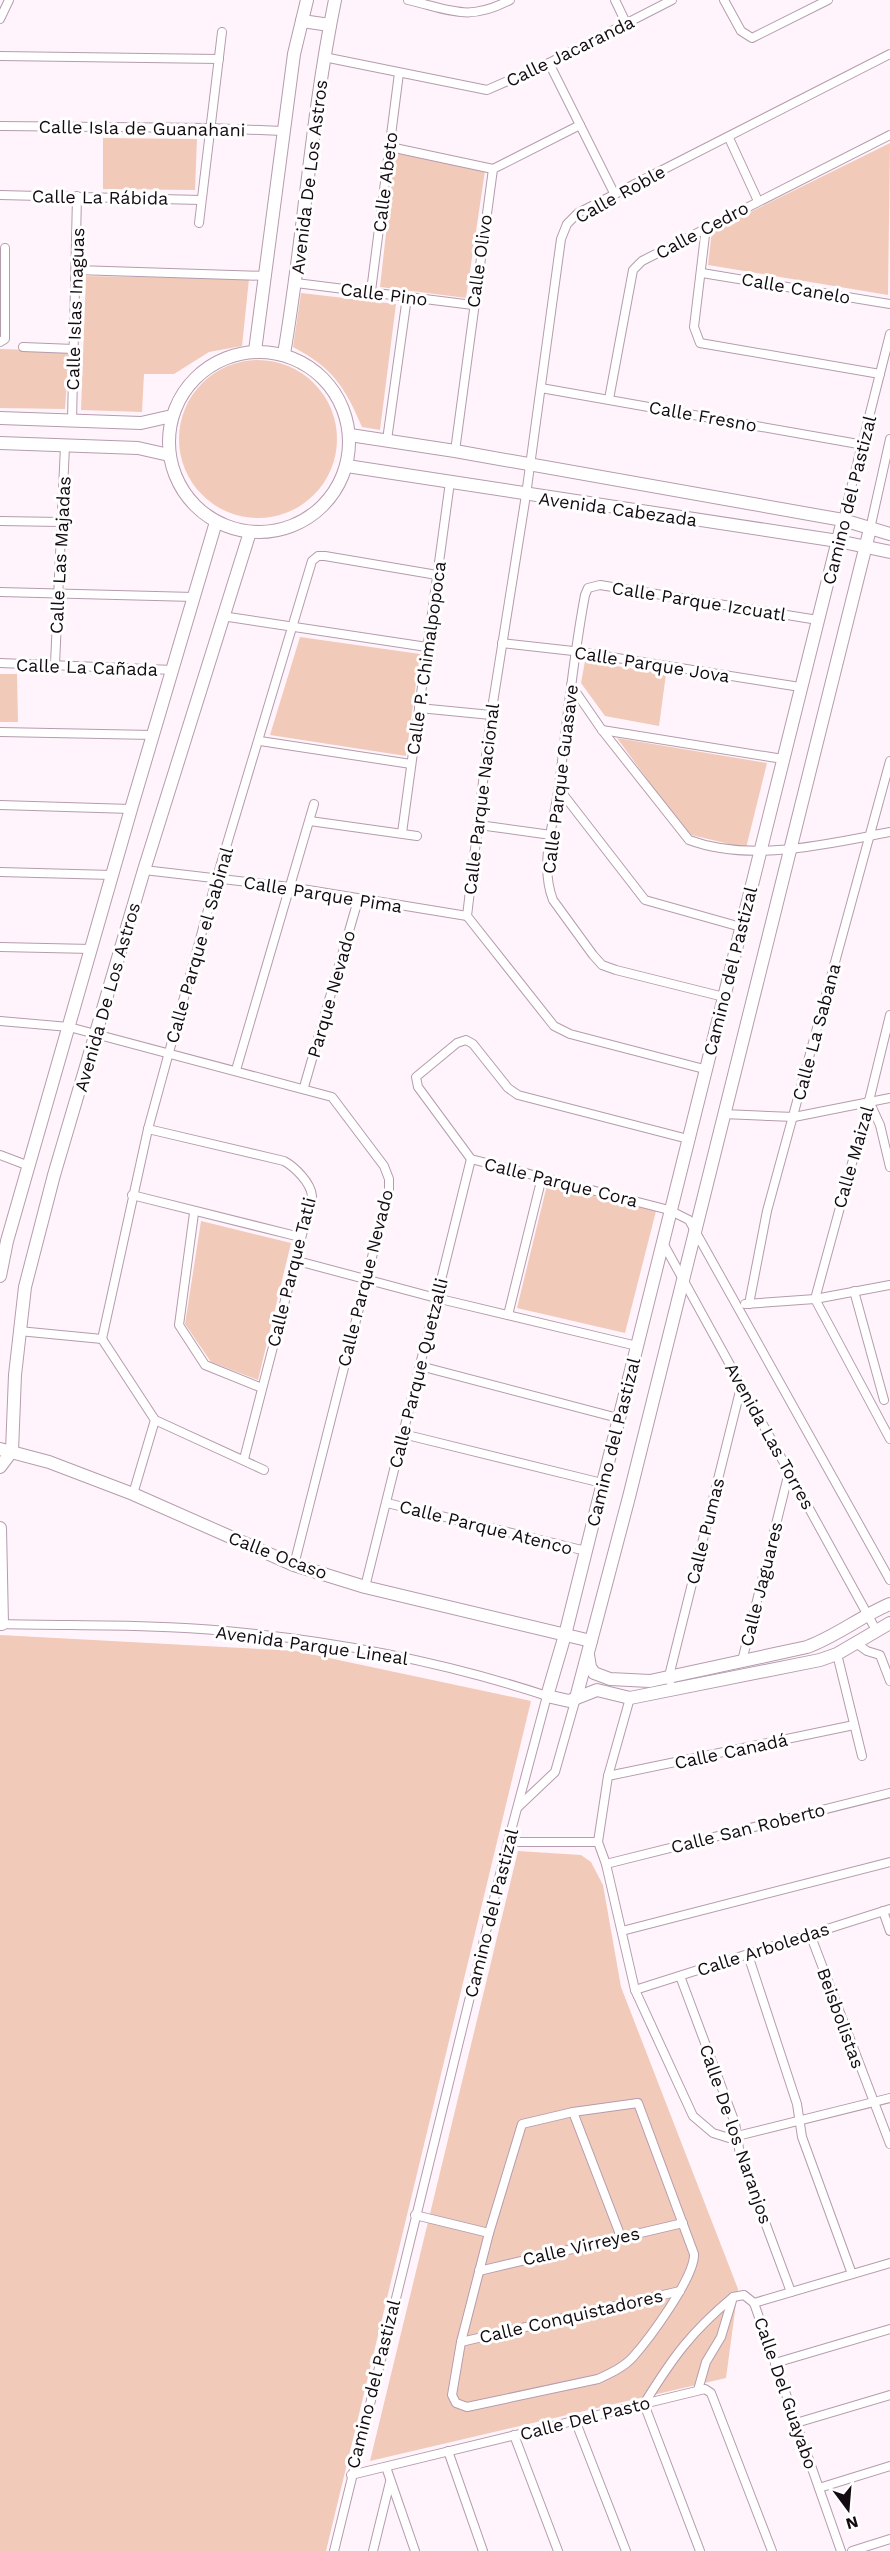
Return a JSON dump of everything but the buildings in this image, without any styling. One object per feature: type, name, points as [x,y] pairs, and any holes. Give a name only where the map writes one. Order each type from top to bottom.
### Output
[{"type":"street","points":[[0,19],[9,0]]},
{"type":"street","name":"Avenida De Los Astros","points":[[255,351],[283,131],[307,0]]},
{"type":"street","name":"Avenida De Los Astros","points":[[284,354],[296,283],[324,57],[335,0]]},
{"type":"street","points":[[408,0],[465,14],[481,14],[510,0]]},
{"type":"street","points":[[615,0],[626,23]]},
{"type":"street","name":"Calle Jacaranda","points":[[324,57],[488,90],[549,63],[672,0]]},
{"type":"street","points":[[724,0],[741,31],[752,38],[828,0]]},
{"type":"street","points":[[302,21],[330,25]]},
{"type":"street","points":[[199,223],[222,32]]},
{"type":"street","name":"Calle Roble","points":[[526,495],[561,239],[567,224],[578,213],[614,193],[729,138],[890,54]]},
{"type":"street","points":[[0,56],[219,59]]},
{"type":"street","points":[[549,63],[614,193]]},
{"type":"street","name":"Calle Abeto","points":[[371,291],[399,73]]},
{"type":"street","points":[[390,147],[493,169],[580,125]]},
{"type":"street","name":"Calle Isla de Guanahani","points":[[0,126],[283,131]]},
{"type":"street","name":"Calle Cedro","points":[[609,399],[633,270],[642,261],[890,135]]},
{"type":"street","points":[[729,138],[758,201]]},
{"type":"street","name":"Calle Olivo","points":[[454,451],[493,169]]},
{"type":"street","name":"Calle La Rábida","points":[[0,195],[201,200]]},
{"type":"street","name":"Calle Islas Inaguas","points":[[72,421],[77,196]]},
{"type":"street","points":[[706,227],[694,327],[700,343],[880,374]]},
{"type":"street","points":[[2,340],[5,248]]},
{"type":"street","points":[[76,270],[266,276]]},
{"type":"street","name":"Calle Canelo","points":[[702,273],[890,304]]},
{"type":"street","name":"Calle Pino","points":[[296,283],[473,304]]},
{"type":"street","points":[[387,440],[407,297]]},
{"type":"street","name":"Camino del Pastizal","points":[[334,2551],[508,1842],[565,1635],[669,1210],[843,520],[864,446],[890,334]]},
{"type":"street","points":[[23,347],[74,349]]},
{"type":"street","points":[[255,351],[284,354],[309,366],[329,384],[344,408],[350,435],[347,466],[334,493],[313,515],[283,529],[250,532],[216,522],[199,510],[185,494],[174,476],[169,455],[168,435],[172,416],[184,391],[203,370],[227,357],[255,351]]},
{"type":"street","name":"Calle Fresno","points":[[541,388],[864,446]]},
{"type":"street","points":[[0,418],[145,423],[172,416]]},
{"type":"street","name":"Avenida Cabezada","points":[[350,435],[530,464],[843,520],[890,534]]},
{"type":"street","name":"Camino del Pastizal","points":[[576,1698],[629,1497],[870,529],[890,439]]},
{"type":"street","points":[[0,443],[138,448],[169,455]]},
{"type":"street","name":"Calle Las Majadas","points":[[55,664],[65,446]]},
{"type":"street","name":"Avenida Cabezada","points":[[347,466],[865,546],[890,552]]},
{"type":"street","name":"Calle P. Chimalpopoca","points":[[402,833],[450,482]]},
{"type":"street","name":"Calle Parque Nacional","points":[[526,495],[491,715],[467,916],[554,1026],[570,1034],[705,1069]]},
{"type":"street","points":[[758,530],[761,506]]},
{"type":"street","points":[[0,521],[61,522]]},
{"type":"street","name":"Avenida De Los Astros","points":[[0,1276],[7,1241],[216,522]]},
{"type":"street","name":"Avenida De Los Astros","points":[[6,1450],[25,1287],[54,1175],[144,870],[250,532]]},
{"type":"street","name":"Calle Parque el Sabinal","points":[[102,1339],[148,1129],[217,877],[260,741],[311,563],[316,558],[325,556],[437,575]]},
{"type":"street","name":"Calle Parque Izcuatl","points":[[585,595],[588,588],[600,585],[818,620]]},
{"type":"street","points":[[0,592],[194,597]]},
{"type":"street","name":"Calle Parque Guasave","points":[[585,595],[575,651],[559,789],[550,836],[548,875],[550,894],[602,965],[724,997]]},
{"type":"street","points":[[222,616],[427,647]]},
{"type":"street","name":"Calle Parque Jova","points":[[502,643],[575,651],[801,687]]},
{"type":"street","name":"Calle La Cañada","points":[[0,663],[174,670]]},
{"type":"street","points":[[571,685],[602,730],[689,840],[743,851],[791,847],[890,832]]},
{"type":"street","points":[[419,708],[491,715]]},
{"type":"street","points":[[602,730],[783,759]]},
{"type":"street","points":[[0,732],[153,735]]},
{"type":"street","points":[[260,741],[411,764]]},
{"type":"street","name":"Calle La Sabana","points":[[749,1304],[767,1211],[890,761]]},
{"type":"street","points":[[559,789],[645,900],[741,927]]},
{"type":"street","points":[[236,1070],[314,804]]},
{"type":"street","points":[[0,805],[131,809]]},
{"type":"street","points":[[310,821],[417,836]]},
{"type":"street","points":[[479,825],[550,836]]},
{"type":"street","name":"Calle Parque Pima","points":[[144,870],[290,887],[358,900],[467,916]]},
{"type":"street","points":[[0,872],[112,875]]},
{"type":"street","name":"Parque Nevado","points":[[304,1088],[358,900]]},
{"type":"street","points":[[0,947],[92,949]]},
{"type":"street","name":"Calle Maizal","points":[[815,1299],[870,1101],[890,1015]]},
{"type":"street","name":"Calle Parque Nevado","points":[[0,1021],[69,1027],[304,1088],[336,1100],[388,1174],[389,1190],[294,1565]]},
{"type":"street","name":"Calle Parque Cora","points":[[669,1210],[471,1158],[416,1081],[418,1073],[464,1040],[472,1044],[508,1088],[518,1095],[687,1139]]},
{"type":"street","points":[[723,1114],[794,1117],[890,1098]]},
{"type":"street","points":[[870,1101],[880,1125],[890,1167]]},
{"type":"street","name":"Calle Parque Tatli","points":[[148,1129],[291,1165],[313,1193],[244,1460]]},
{"type":"street","points":[[0,1155],[29,1166]]},
{"type":"street","name":"Calle Parque Quetzalli","points":[[365,1587],[471,1158]]},
{"type":"street","points":[[508,1315],[542,1177]]},
{"type":"street","points":[[132,1195],[194,1213],[300,1237]]},
{"type":"street","name":"Avenida Las Torres","points":[[669,1210],[689,1220],[695,1228],[890,1580]]},
{"type":"street","points":[[194,1213],[179,1323],[205,1365],[262,1388]]},
{"type":"street","name":"Avenida Las Torres","points":[[663,1242],[876,1630]]},
{"type":"street","points":[[294,1260],[436,1298],[637,1346]]},
{"type":"street","points":[[737,1303],[815,1299],[890,1284]]},
{"type":"street","points":[[854,1291],[887,1400],[870,1404]]},
{"type":"street","points":[[815,1299],[890,1439]]},
{"type":"street","points":[[19,1331],[102,1339],[155,1420],[264,1470]]},
{"type":"street","points":[[420,1366],[618,1418]]},
{"type":"street","name":"Calle Pumas","points":[[669,1676],[741,1387]]},
{"type":"street","points":[[133,1494],[155,1420]]},
{"type":"street","points":[[404,1434],[602,1483]]},
{"type":"street","points":[[0,1467],[6,1450]]},
{"type":"street","name":"Calle Ocaso","points":[[6,1450],[133,1494],[294,1565],[365,1587],[591,1641]]},
{"type":"street","name":"Calle Jaguares","points":[[742,1661],[789,1472]]},
{"type":"street","name":"Calle Parque Atenco","points":[[387,1503],[586,1551]]},
{"type":"street","points":[[0,1527],[1,1624]]},
{"type":"street","points":[[588,1654],[590,1667],[594,1673],[610,1679],[650,1681],[807,1647],[844,1631],[867,1614],[890,1604]]},
{"type":"street","points":[[548,1695],[560,1700],[576,1698],[597,1690],[630,1698],[672,1692],[820,1660],[837,1654],[890,1623]]},
{"type":"street","name":"Avenida Parque Lineal","points":[[1,1624],[224,1630],[291,1638],[453,1667],[548,1695]]},
{"type":"street","points":[[856,1642],[867,1651],[880,1655],[890,1681]]},
{"type":"street","points":[[837,1654],[862,1756]]},
{"type":"street","points":[[669,1676],[672,1692]]},
{"type":"street","points":[[517,1807],[555,1772],[576,1698]]},
{"type":"street","points":[[630,1698],[608,1776],[598,1842],[606,1864],[635,1990],[693,2116],[713,2133],[729,2138],[890,2098]]},
{"type":"street","name":"Calle Canadá","points":[[608,1776],[854,1725]]},
{"type":"street","name":"Calle San Roberto","points":[[606,1864],[890,1793]]},
{"type":"street","points":[[508,1842],[598,1842]]},
{"type":"street","points":[[622,1931],[890,1862]]},
{"type":"street","points":[[887,1910],[890,1931]]},
{"type":"street","name":"Calle Arboledas","points":[[635,1990],[887,1910]]},
{"type":"street","name":"Beisbolistas","points":[[810,1934],[890,2144]]},
{"type":"street","points":[[748,1955],[800,2120],[802,2137],[852,2274]]},
{"type":"street","name":"Calle De los Naranjos","points":[[680,1976],[735,2123],[740,2155],[791,2292]]},
{"type":"street","points":[[638,2103],[683,2223],[694,2261],[680,2291],[633,2357],[616,2370],[598,2379],[467,2407],[456,2403],[452,2395],[461,2342],[489,2233],[522,2124],[573,2112],[638,2103]]},
{"type":"street","points":[[573,2112],[621,2237]]},
{"type":"street","points":[[415,2215],[489,2233]]},
{"type":"street","name":"Calle Virreyes","points":[[479,2271],[683,2223]]},
{"type":"street","points":[[700,2551],[644,2404],[673,2357],[700,2325],[733,2297],[744,2295],[754,2303],[890,2263]]},
{"type":"street","name":"Calle Conquistadores","points":[[461,2342],[680,2291]]},
{"type":"street","points":[[733,2297],[721,2337],[706,2362],[698,2390],[711,2393],[772,2551]]},
{"type":"street","name":"Calle Del Guayabo","points":[[754,2303],[842,2551]]},
{"type":"street","points":[[775,2363],[890,2329]]},
{"type":"street","name":"Calle Del Pasto","points":[[351,2475],[698,2390]]},
{"type":"street","points":[[796,2423],[890,2395]]},
{"type":"street","points":[[574,2420],[626,2551]]},
{"type":"street","points":[[514,2435],[558,2551]]},
{"type":"street","points":[[448,2451],[483,2551]]},
{"type":"street","points":[[819,2488],[890,2466]]},
{"type":"street","points":[[386,2467],[415,2551]]},
{"type":"street","points":[[373,2551],[390,2482]]},
{"type":"street","points":[[852,2551],[890,2539]]},
{"type":"shaded area","points":[[103,138],[197,139],[195,190],[103,189]]},
{"type":"shaded area","points":[[890,143],[888,295],[708,265],[712,231]]},
{"type":"shaded area","points":[[395,153],[485,171],[466,298],[380,287]]},
{"type":"shaded area","points":[[86,276],[249,279],[242,346],[209,352],[174,374],[144,374],[142,412],[81,410]]},
{"type":"shaded area","points":[[301,293],[396,304],[380,430],[362,427],[350,401],[336,380],[318,363],[293,347]]},
{"type":"shaded area","points":[[0,349],[69,351],[65,409],[0,408]]},
{"type":"shaded area","points":[[258,360],[273,361],[288,366],[302,373],[314,383],[324,395],[331,409],[336,424],[336,454],[331,469],[324,483],[314,495],[302,505],[288,512],[273,517],[258,518],[243,517],[228,512],[214,505],[202,495],[192,483],[185,469],[180,454],[179,439],[180,424],[185,409],[192,395],[202,383],[214,373],[228,366],[243,361]]},
{"type":"shaded area","points":[[300,637],[420,654],[406,756],[270,735]]},
{"type":"shaded area","points":[[585,661],[666,674],[659,726],[605,716],[581,683]]},
{"type":"shaded area","points":[[0,674],[17,674],[18,722],[0,722]]},
{"type":"shaded area","points":[[617,738],[767,763],[746,848],[687,834]]},
{"type":"shaded area","points":[[547,1185],[656,1211],[625,1333],[517,1308]]},
{"type":"shaded area","points":[[201,1221],[291,1243],[258,1380],[211,1362],[185,1324]]},
{"type":"shaded area","points":[[0,1635],[296,1651],[531,1701],[326,2551],[0,2551]]},
{"type":"shaded area","points":[[518,1851],[581,1855],[591,1862],[603,1885],[621,1987],[738,2289],[726,2378],[370,2461]]}]
